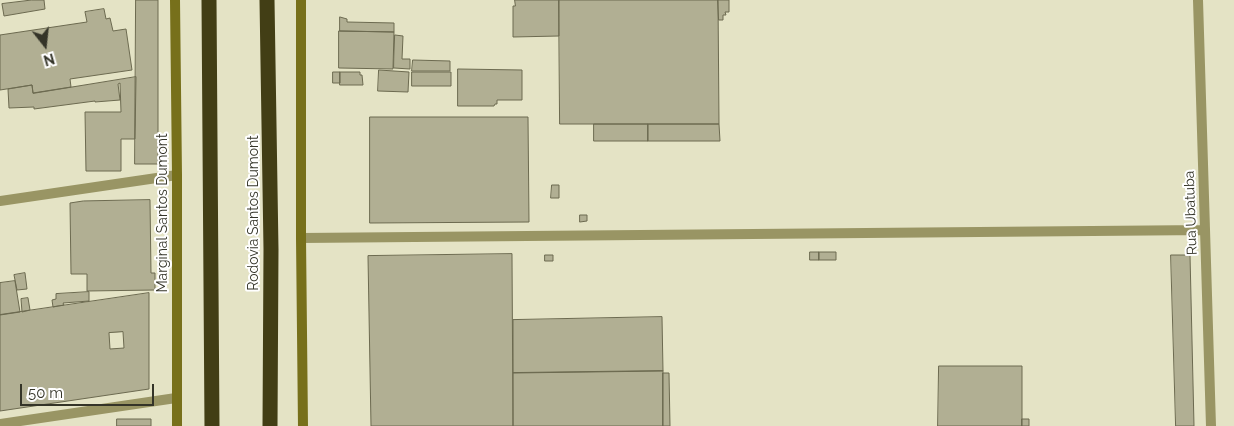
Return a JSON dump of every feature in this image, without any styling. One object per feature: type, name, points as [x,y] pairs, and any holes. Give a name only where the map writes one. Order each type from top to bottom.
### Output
[{"type":"highway","points":[[209,0],[212,426]]},
{"type":"highway","name":"Rodovia Santos Dumont","points":[[268,0],[271,249],[270,426]]},
{"type":"main road","name":"Marginal Santos Dumont","points":[[175,0],[178,175],[176,426]]},
{"type":"main road","points":[[302,0],[301,238],[303,426]]},
{"type":"street","name":"Rua Ubatuba","points":[[1198,0],[1211,426]]},
{"type":"street","points":[[0,201],[178,175]]},
{"type":"street","points":[[301,238],[1205,230]]},
{"type":"street","points":[[0,424],[176,398]]},
{"type":"building","points":[[44,0],[45,9],[4,16],[2,4]]},
{"type":"building","points":[[136,0],[158,0],[158,164],[135,164]]},
{"type":"building","points":[[515,0],[559,0],[559,36],[513,37],[513,6],[515,6]]},
{"type":"building","points":[[559,0],[718,0],[719,124],[560,124]]},
{"type":"building","points":[[718,0],[729,0],[729,12],[725,12],[726,15],[723,15],[723,20],[719,20]]},
{"type":"building","points":[[104,9],[106,19],[110,18],[113,31],[126,29],[132,70],[70,79],[71,87],[33,93],[32,85],[0,90],[0,35],[87,22],[85,12]]},
{"type":"building","points":[[340,17],[347,19],[347,22],[394,23],[394,32],[340,31]]},
{"type":"building","points":[[339,31],[394,32],[393,69],[339,68]]},
{"type":"building","points":[[395,35],[403,36],[402,59],[410,59],[410,69],[394,68]]},
{"type":"building","points":[[413,60],[450,61],[450,71],[412,71]]},
{"type":"building","points":[[458,69],[522,70],[522,100],[497,100],[497,104],[494,106],[458,106]]},
{"type":"building","points":[[379,70],[409,72],[408,92],[378,91]]},
{"type":"building","points":[[333,72],[340,72],[340,83],[333,83]]},
{"type":"building","points":[[340,72],[360,72],[363,85],[340,85]]},
{"type":"building","points":[[412,72],[451,72],[451,86],[412,86]]},
{"type":"building","points":[[136,77],[135,139],[121,139],[121,171],[86,171],[85,112],[121,112],[120,83],[118,84],[120,100],[95,101],[34,109],[34,107],[9,108],[8,89],[32,85],[33,93]]},
{"type":"building","points":[[370,117],[528,117],[529,222],[370,223]]},
{"type":"building","points":[[594,124],[648,124],[648,141],[594,141]]},
{"type":"building","points":[[648,124],[719,124],[720,141],[648,141]]},
{"type":"building","points":[[552,185],[559,185],[559,198],[551,198]]},
{"type":"building","points":[[150,200],[151,273],[155,273],[155,290],[87,291],[87,274],[71,274],[70,203],[83,201]]},
{"type":"building","points":[[580,215],[587,215],[587,221],[580,222]]},
{"type":"building","points":[[810,252],[819,252],[819,260],[810,260]]},
{"type":"building","points":[[819,252],[836,252],[836,260],[819,260]]},
{"type":"building","points":[[512,254],[513,426],[371,426],[368,256]]},
{"type":"building","points":[[545,255],[553,255],[553,261],[545,261]]},
{"type":"building","points":[[1171,255],[1190,255],[1194,426],[1176,426]]},
{"type":"building","points":[[25,273],[27,289],[17,290],[14,275]]},
{"type":"building","points":[[15,281],[20,312],[0,315],[0,283]]},
{"type":"building","points":[[89,292],[89,301],[63,303],[64,305],[53,307],[52,300],[56,299],[56,294]]},
{"type":"building","points":[[149,293],[149,389],[0,411],[0,315]],"holes":[[[123,332],[124,348],[110,349],[109,333]]]},
{"type":"building","points":[[28,298],[30,310],[22,312],[21,299]]},
{"type":"building","points":[[662,317],[663,371],[513,373],[513,320]]},
{"type":"building","points":[[939,366],[1022,366],[1022,426],[938,426]]},
{"type":"building","points":[[663,371],[663,426],[513,426],[513,373]]},
{"type":"building","points":[[663,373],[669,373],[670,426],[663,426]]},
{"type":"building","points":[[117,419],[151,419],[151,426],[117,426]]},
{"type":"building","points":[[1022,419],[1029,419],[1029,426],[1022,426]]}]
